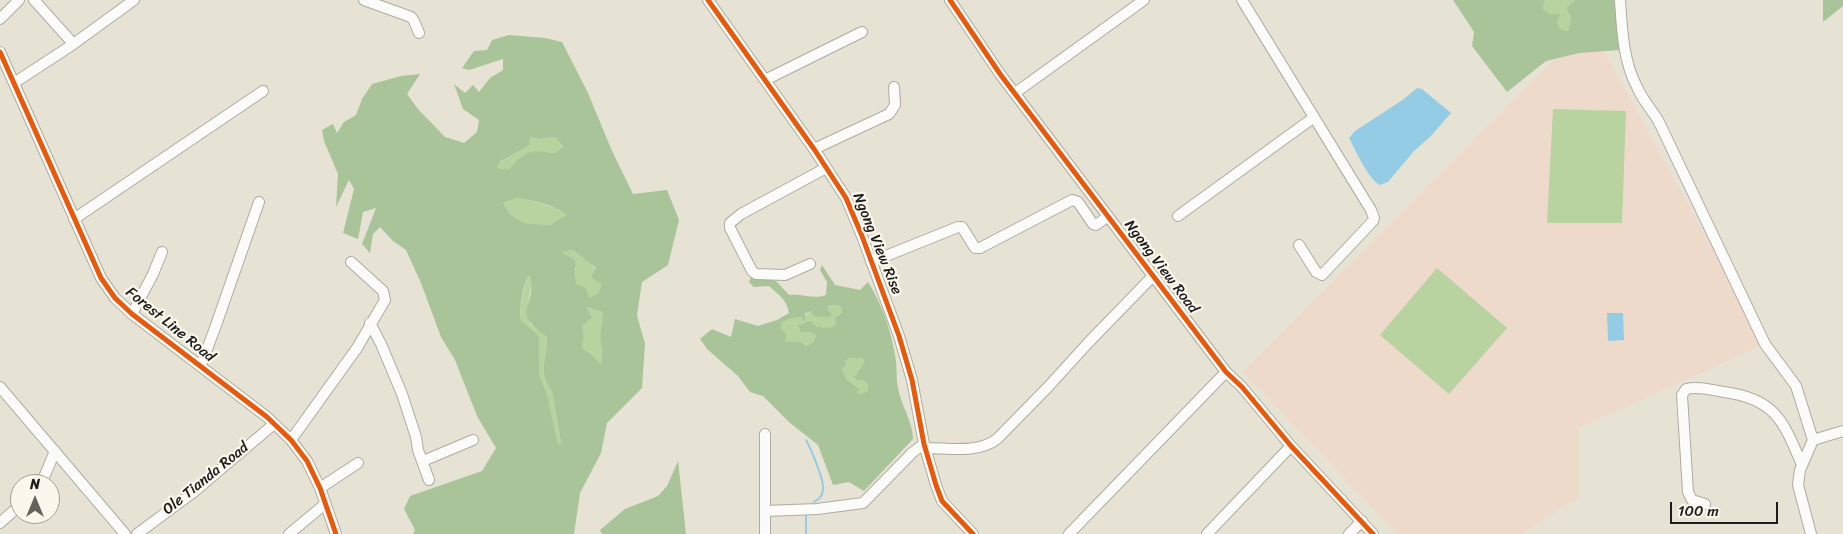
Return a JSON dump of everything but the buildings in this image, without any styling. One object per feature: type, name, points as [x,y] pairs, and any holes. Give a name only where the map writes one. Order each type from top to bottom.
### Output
[{"type":"street","points":[[0,19],[19,0]]},
{"type":"street","points":[[34,0],[69,39]]},
{"type":"street","points":[[14,83],[72,45],[134,0]]},
{"type":"street","points":[[364,0],[411,17],[419,33]]},
{"type":"street","name":"Ngong View Rise","points":[[708,0],[814,149],[846,198],[899,336],[912,380],[925,446],[936,486],[942,501],[973,534]]},
{"type":"street","name":"Ngong View Road","points":[[950,0],[1015,93],[1226,372],[1242,387],[1291,446],[1373,534]]},
{"type":"street","points":[[1015,93],[1144,0]]},
{"type":"street","points":[[1242,0],[1371,210],[1374,218],[1322,275],[1316,272],[1299,245]]},
{"type":"street","points":[[1620,0],[1627,62],[1637,88],[1658,120],[1765,344],[1796,386],[1813,440],[1802,465],[1798,485],[1811,534]]},
{"type":"street","points":[[765,80],[862,32]]},
{"type":"street","name":"Forest Line Road","points":[[0,52],[100,278],[132,314],[200,365],[274,424],[291,440],[307,461],[320,488],[336,534]]},
{"type":"street","points":[[814,149],[889,114],[895,105],[894,87]]},
{"type":"street","points":[[74,219],[263,90]]},
{"type":"street","points":[[1178,216],[1313,118]]},
{"type":"street","points":[[810,264],[785,275],[756,274],[752,271],[730,228],[730,223],[741,214],[826,168]]},
{"type":"street","points":[[871,262],[958,227],[962,227],[975,248],[980,248],[1072,200],[1078,202],[1093,224],[1096,225],[1107,217]]},
{"type":"street","points":[[200,365],[216,328],[259,202]]},
{"type":"street","points":[[132,314],[162,252]]},
{"type":"street","points":[[291,440],[358,348],[370,323],[385,300],[385,296],[373,282],[351,262]]},
{"type":"street","points":[[765,512],[860,504],[913,452],[925,446],[977,448],[990,444],[1048,387],[1152,276]]},
{"type":"street","points":[[370,323],[402,394],[418,450],[429,480]]},
{"type":"street","points":[[1069,534],[1226,372]]},
{"type":"street","points":[[0,387],[125,534]]},
{"type":"street","points":[[1705,504],[1692,500],[1688,492],[1682,395],[1686,389],[1694,387],[1740,394],[1758,401],[1771,409],[1786,428],[1802,465]]},
{"type":"street","name":"Ole Tianda Road","points":[[136,534],[194,491],[274,424]]},
{"type":"street","points":[[1813,440],[1843,430]]},
{"type":"street","points":[[765,434],[765,534]]},
{"type":"street","points":[[423,461],[474,440]]},
{"type":"street","points":[[1207,534],[1291,446]]},
{"type":"street","points":[[45,474],[55,451]]},
{"type":"street","points":[[320,488],[358,462]]},
{"type":"street","points":[[289,534],[325,504]]},
{"type":"street","points":[[0,523],[10,514]]},
{"type":"street","points":[[1349,534],[1362,521]]},
{"type":"shaded area","points":[[1589,24],[1765,344],[1579,428],[1579,497],[1521,534],[1398,534],[1243,372]]},
{"type":"green space","points":[[1453,0],[1545,0],[1542,9],[1549,14],[1561,14],[1557,22],[1560,29],[1568,31],[1571,17],[1566,8],[1575,0],[1614,0],[1620,50],[1579,53],[1546,61],[1507,92],[1472,46],[1474,32]]},
{"type":"green space","points":[[1545,0],[1575,0],[1566,8],[1571,17],[1568,31],[1560,29],[1557,22],[1561,14],[1549,14],[1541,9]]},
{"type":"green space","points":[[1823,0],[1843,0],[1843,6],[1823,22]]},
{"type":"green space","points":[[509,35],[545,38],[562,42],[588,93],[612,151],[633,194],[667,190],[679,220],[668,265],[642,282],[637,315],[645,344],[642,388],[607,423],[601,453],[580,493],[574,534],[413,534],[415,530],[404,509],[410,496],[482,471],[496,448],[477,416],[455,360],[441,337],[421,283],[406,250],[393,241],[380,227],[373,234],[370,253],[362,244],[376,208],[363,212],[358,239],[343,233],[354,189],[349,180],[336,207],[338,174],[324,141],[322,130],[333,124],[337,133],[344,122],[356,115],[362,99],[372,84],[401,76],[420,74],[407,94],[418,109],[445,137],[464,143],[477,132],[479,120],[463,109],[454,84],[465,93],[473,85],[479,92],[490,78],[503,70],[503,59],[469,70],[462,68],[474,51],[487,50],[492,40]],"holes":[[[530,137],[539,139],[555,137],[563,146],[555,153],[529,153],[520,158],[509,169],[497,167],[501,161],[529,145]],[[517,198],[523,199],[550,206],[567,215],[550,225],[524,223],[511,215],[503,203]],[[573,250],[596,268],[591,277],[601,284],[599,293],[589,298],[586,288],[576,284],[575,260],[561,252]],[[529,275],[531,285],[531,294],[527,307],[529,320],[535,328],[547,337],[544,374],[555,405],[561,443],[558,445],[546,391],[539,374],[539,337],[520,319],[525,285]],[[586,307],[603,312],[600,337],[601,365],[582,348],[584,337],[582,326],[592,317]]]},
{"type":"green space","points":[[1553,109],[1626,111],[1622,223],[1547,223]]},
{"type":"green space","points":[[530,137],[539,139],[555,137],[563,145],[555,153],[536,153],[525,157],[509,169],[501,169],[496,166]]},
{"type":"green space","points":[[517,198],[549,206],[568,215],[550,225],[524,223],[511,215],[503,203]]},
{"type":"green space","points":[[573,250],[594,267],[600,278],[600,293],[589,298],[576,284],[576,268],[560,252]]},
{"type":"green space","points":[[822,265],[835,285],[860,290],[868,282],[882,310],[892,340],[898,388],[912,432],[913,439],[864,491],[849,482],[833,485],[818,445],[790,423],[763,396],[750,392],[738,376],[707,349],[700,339],[712,329],[731,337],[735,319],[758,326],[777,320],[789,313],[779,295],[769,286],[754,287],[749,282],[751,277],[776,281],[789,295],[817,297],[826,295],[827,282],[820,270]],"holes":[[[829,305],[838,305],[842,308],[842,313],[835,318],[836,323],[833,327],[822,328],[818,326],[818,328],[811,321],[797,325],[801,332],[810,332],[816,336],[813,342],[806,346],[801,342],[785,342],[786,334],[781,329],[781,323],[791,318],[799,317],[802,317],[802,321],[805,319],[805,314],[811,311],[814,316],[829,317],[832,314],[827,309]],[[850,358],[862,358],[865,362],[857,375],[853,376],[856,380],[863,380],[868,384],[867,392],[858,393],[859,389],[847,380],[842,369],[846,366],[845,361]]]},
{"type":"green space","points":[[1437,268],[1507,328],[1449,394],[1380,335]]},
{"type":"green space","points":[[529,275],[531,286],[527,308],[530,324],[547,337],[544,374],[555,406],[561,444],[557,445],[546,391],[539,374],[539,338],[520,319],[522,297]]},
{"type":"green space","points":[[829,305],[838,305],[842,308],[842,313],[834,327],[818,329],[808,322],[797,326],[801,332],[810,332],[816,336],[813,342],[806,346],[801,342],[785,342],[781,323],[792,317],[802,317],[802,321],[809,313],[827,308]]},
{"type":"green space","points":[[586,307],[603,312],[600,337],[602,351],[601,366],[582,348],[584,337],[582,326]]},
{"type":"green space","points":[[850,358],[862,358],[866,362],[858,370],[858,375],[853,376],[856,380],[863,380],[868,384],[867,392],[861,395],[847,380],[842,369],[846,366],[845,361]]},
{"type":"green space","points":[[678,461],[686,534],[602,534],[600,530],[625,509],[658,496],[667,486]]},
{"type":"water","points":[[1417,88],[1422,89],[1451,113],[1431,136],[1414,151],[1388,182],[1380,185],[1367,171],[1349,138],[1355,131],[1404,99]]},
{"type":"water","points":[[1607,313],[1623,313],[1624,340],[1608,341]]},
{"type":"waterway","points":[[806,440],[817,465],[823,486],[821,496],[814,502]]},
{"type":"waterway","points":[[806,516],[806,534]]},
{"type":"cycle path","points":[[708,0],[814,149],[846,198],[899,336],[912,380],[924,444],[942,501],[973,534]]},
{"type":"cycle path","points":[[950,0],[1000,74],[1226,372],[1242,387],[1291,446],[1373,534]]},
{"type":"cycle path","points":[[0,52],[101,278],[115,298],[132,314],[267,417],[291,440],[307,461],[320,488],[336,534]]}]
